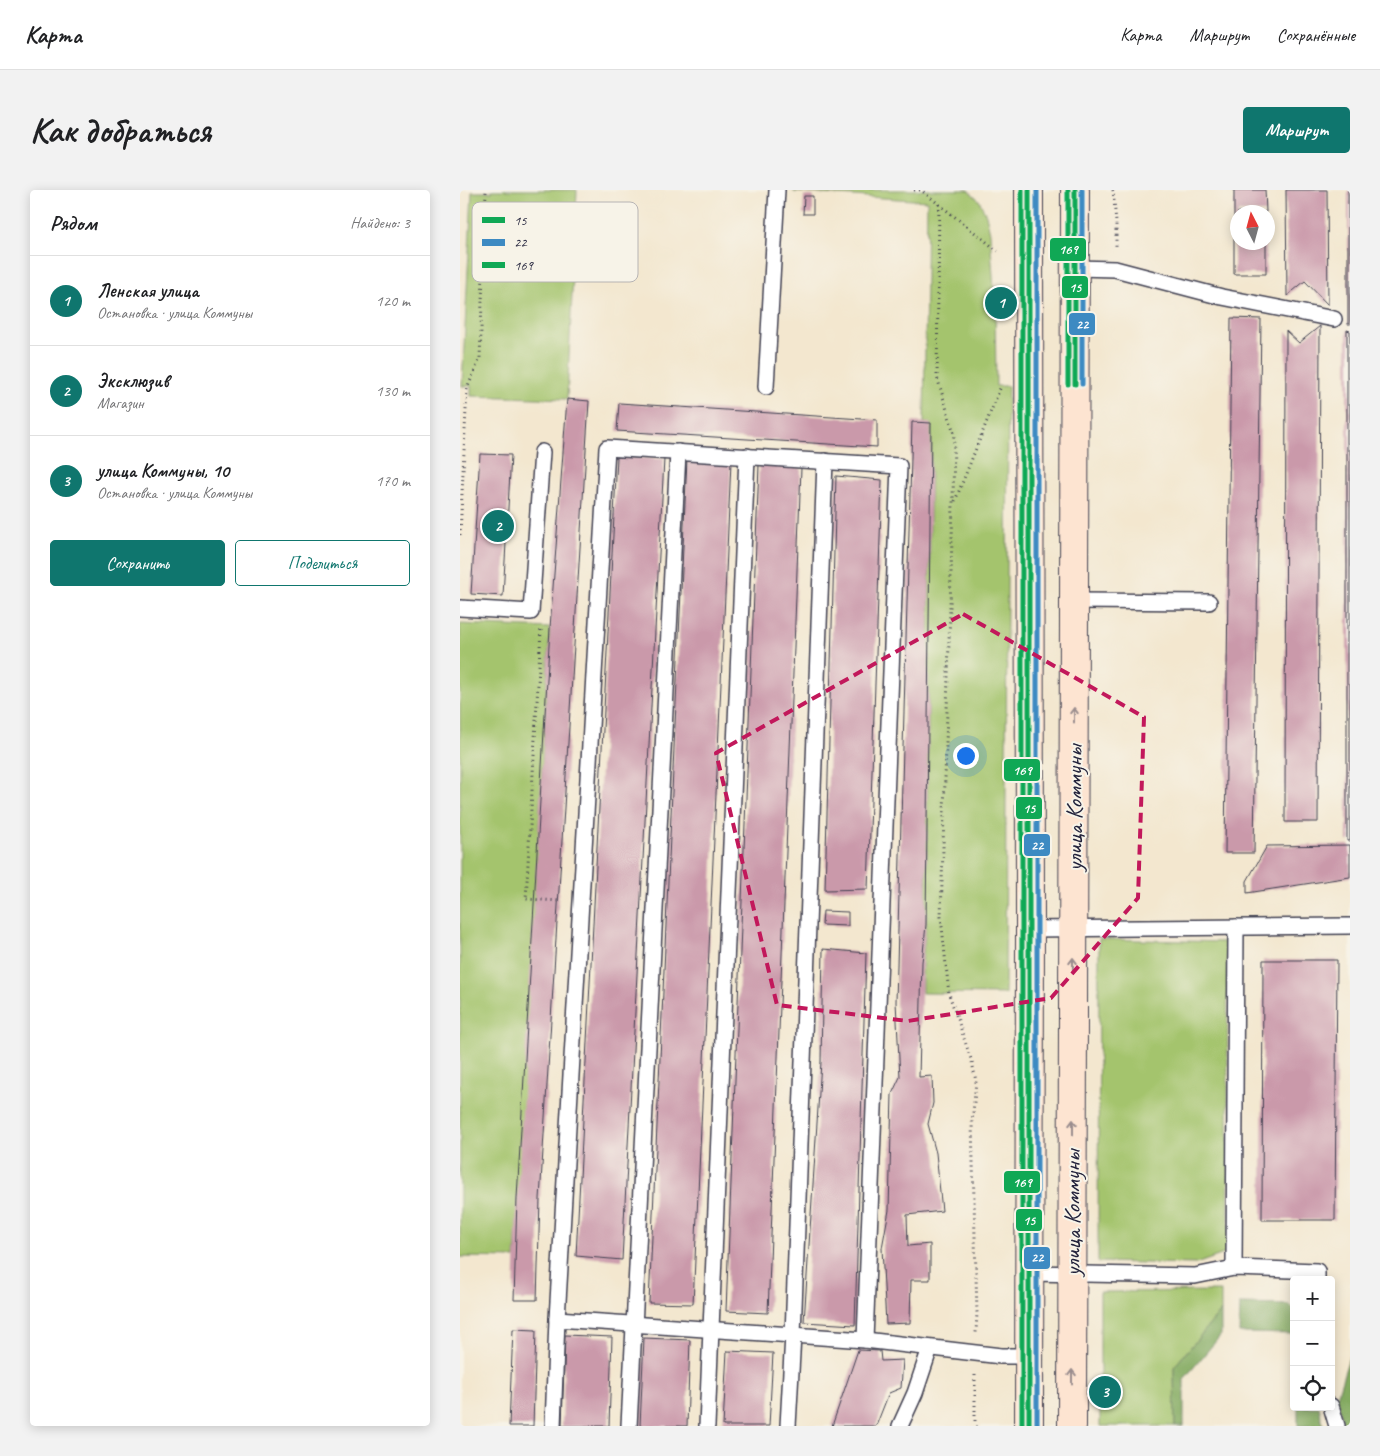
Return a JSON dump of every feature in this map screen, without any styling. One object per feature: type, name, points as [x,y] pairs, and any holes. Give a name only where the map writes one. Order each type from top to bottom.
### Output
[{"type":"street","name":"улица Коммуны","points":[[1029,1426],[1030,190]]},
{"type":"street","name":"улица Коммуны","points":[[1072,1426],[1075,190]]},
{"type":"lane","points":[[766,387],[777,190]]},
{"type":"lane","points":[[1076,268],[1115,269],[1222,297],[1334,319]]},
{"type":"lane","points":[[552,1426],[606,448],[898,466],[877,1067],[865,1340]]},
{"type":"lane","points":[[460,608],[531,612],[542,452]]},
{"type":"lane","points":[[629,1426],[678,452]]},
{"type":"lane","points":[[707,1426],[748,456]]},
{"type":"lane","points":[[788,1426],[793,1335],[825,461]]},
{"type":"lane","points":[[1074,601],[1209,602]]},
{"type":"lane","points":[[1030,929],[1350,926]]},
{"type":"lane","points":[[1234,1268],[1236,927]]},
{"type":"lane","points":[[1029,1273],[1195,1276],[1234,1268],[1317,1270],[1317,1276]]},
{"type":"lane","points":[[557,1319],[865,1340],[1001,1356],[1029,1356]]},
{"type":"lane","points":[[900,1426],[915,1393],[930,1348]]},
{"type":"lane","points":[[1332,1411],[1337,1426]]},
{"type":"path","points":[[914,190],[921,190],[998,251]]},
{"type":"path","points":[[1113,190],[1116,222],[1115,269]]},
{"type":"path","points":[[939,204],[937,377],[954,433],[954,504],[941,917],[949,994],[972,1062],[976,1081],[972,1123],[977,1313]]},
{"type":"path","points":[[460,535],[467,389],[480,358],[483,282]]},
{"type":"path","points":[[954,504],[1002,381]]},
{"type":"path","points":[[531,612],[541,628],[526,899],[581,902]]},
{"type":"path","points":[[975,1353],[975,1426]]},
{"type":"highlighted area","points":[[963,614],[1144,717],[1138,898],[1051,998],[908,1021],[777,1005],[716,753]]},
{"type":"green space","points":[[492,190],[577,190],[576,202],[472,202],[472,282],[573,282],[567,399],[471,396],[471,386],[462,386],[472,192],[492,192]]},
{"type":"green space","points":[[794,190],[968,190],[979,200],[986,215],[990,233],[995,304],[996,386],[1008,386],[1005,994],[922,993],[922,962],[926,925],[931,424],[924,423],[927,201],[794,192]]},
{"type":"green space","points":[[460,624],[550,628],[515,1258],[460,1257]]},
{"type":"green space","points":[[1099,939],[1227,942],[1229,1252],[1196,1264],[1098,1262]]},
{"type":"green space","points":[[1221,1291],[1221,1311],[1174,1367],[1175,1426],[1100,1426],[1100,1292]]},
{"type":"green space","points":[[1240,1304],[1290,1305],[1290,1334],[1239,1333]]},
{"type":"green space","points":[[1221,1311],[1221,1335],[1184,1379],[1184,1426],[1175,1426],[1174,1367]]},
{"type":"green space","points":[[1350,1354],[1350,1426],[1343,1426],[1337,1396]]},
{"type":"green space","points":[[1298,1411],[1320,1411],[1323,1426],[1298,1426]]},
{"type":"building","points":[[1234,190],[1265,190],[1266,205],[1234,205]]},
{"type":"building","points":[[1286,190],[1327,190],[1328,305],[1305,281],[1287,296]]},
{"type":"building","points":[[1348,190],[1350,190],[1350,324],[1348,324]]},
{"type":"building","points":[[804,196],[813,196],[813,214],[803,214]]},
{"type":"building","points":[[1234,250],[1266,250],[1266,274],[1234,274]]},
{"type":"building","points":[[1231,318],[1261,319],[1254,853],[1225,853]]},
{"type":"building","points":[[1320,326],[1318,822],[1285,822],[1286,331],[1299,343]]},
{"type":"building","points":[[1347,330],[1350,331],[1350,841],[1347,841]]},
{"type":"building","points":[[567,399],[589,401],[540,1199],[537,1300],[514,1300],[517,1198],[550,628]]},
{"type":"building","points":[[619,403],[877,420],[877,447],[617,431]]},
{"type":"building","points":[[912,422],[931,423],[926,925],[922,962],[919,1077],[932,1076],[933,1103],[928,1124],[936,1153],[942,1211],[907,1215],[908,1246],[930,1244],[930,1280],[911,1280],[910,1323],[886,1324],[882,1248],[889,1210],[892,1094],[900,1077],[896,1002]]},
{"type":"building","points":[[480,454],[511,455],[503,596],[471,594]]},
{"type":"building","points":[[617,457],[664,459],[622,1260],[576,1256]]},
{"type":"building","points":[[687,459],[731,462],[693,1304],[649,1303]]},
{"type":"building","points":[[759,465],[801,468],[768,1313],[726,1311]]},
{"type":"building","points":[[836,476],[882,480],[868,889],[825,890]]},
{"type":"building","points":[[1350,845],[1350,877],[1247,893],[1247,881],[1267,846]]},
{"type":"building","points":[[823,911],[848,912],[848,926],[822,925]]},
{"type":"building","points":[[823,949],[866,953],[855,1325],[804,1322],[821,1062]]},
{"type":"building","points":[[1263,960],[1337,960],[1335,1220],[1262,1220]]},
{"type":"building","points":[[513,1329],[536,1330],[533,1426],[509,1426]]},
{"type":"building","points":[[565,1335],[612,1337],[609,1426],[562,1426]]},
{"type":"building","points":[[644,1338],[690,1340],[687,1426],[640,1426]]},
{"type":"building","points":[[858,1350],[880,1351],[881,1361],[903,1360],[901,1388],[889,1393],[876,1426],[832,1426]]},
{"type":"building","points":[[727,1351],[773,1353],[769,1426],[723,1426]]},
{"type":"transit line","name":"169","points":[[1022,190],[1022,1426]]},
{"type":"transit line","name":"15","points":[[1029,190],[1029,1426]]},
{"type":"transit line","name":"22","points":[[1037,190],[1037,1426]]},
{"type":"transit line","name":"169","points":[[1068,190],[1068,384]]},
{"type":"transit line","name":"15","points":[[1075,190],[1075,384]]},
{"type":"transit line","name":"22","points":[[1082,190],[1082,384]]},
{"type":"place","name":"Ленская улица","points":[[1001,303]]},
{"type":"place","name":"Эксклюзив","points":[[498,526]]},
{"type":"place","name":"улица Коммуны, 10","points":[[1105,1392]]}]
